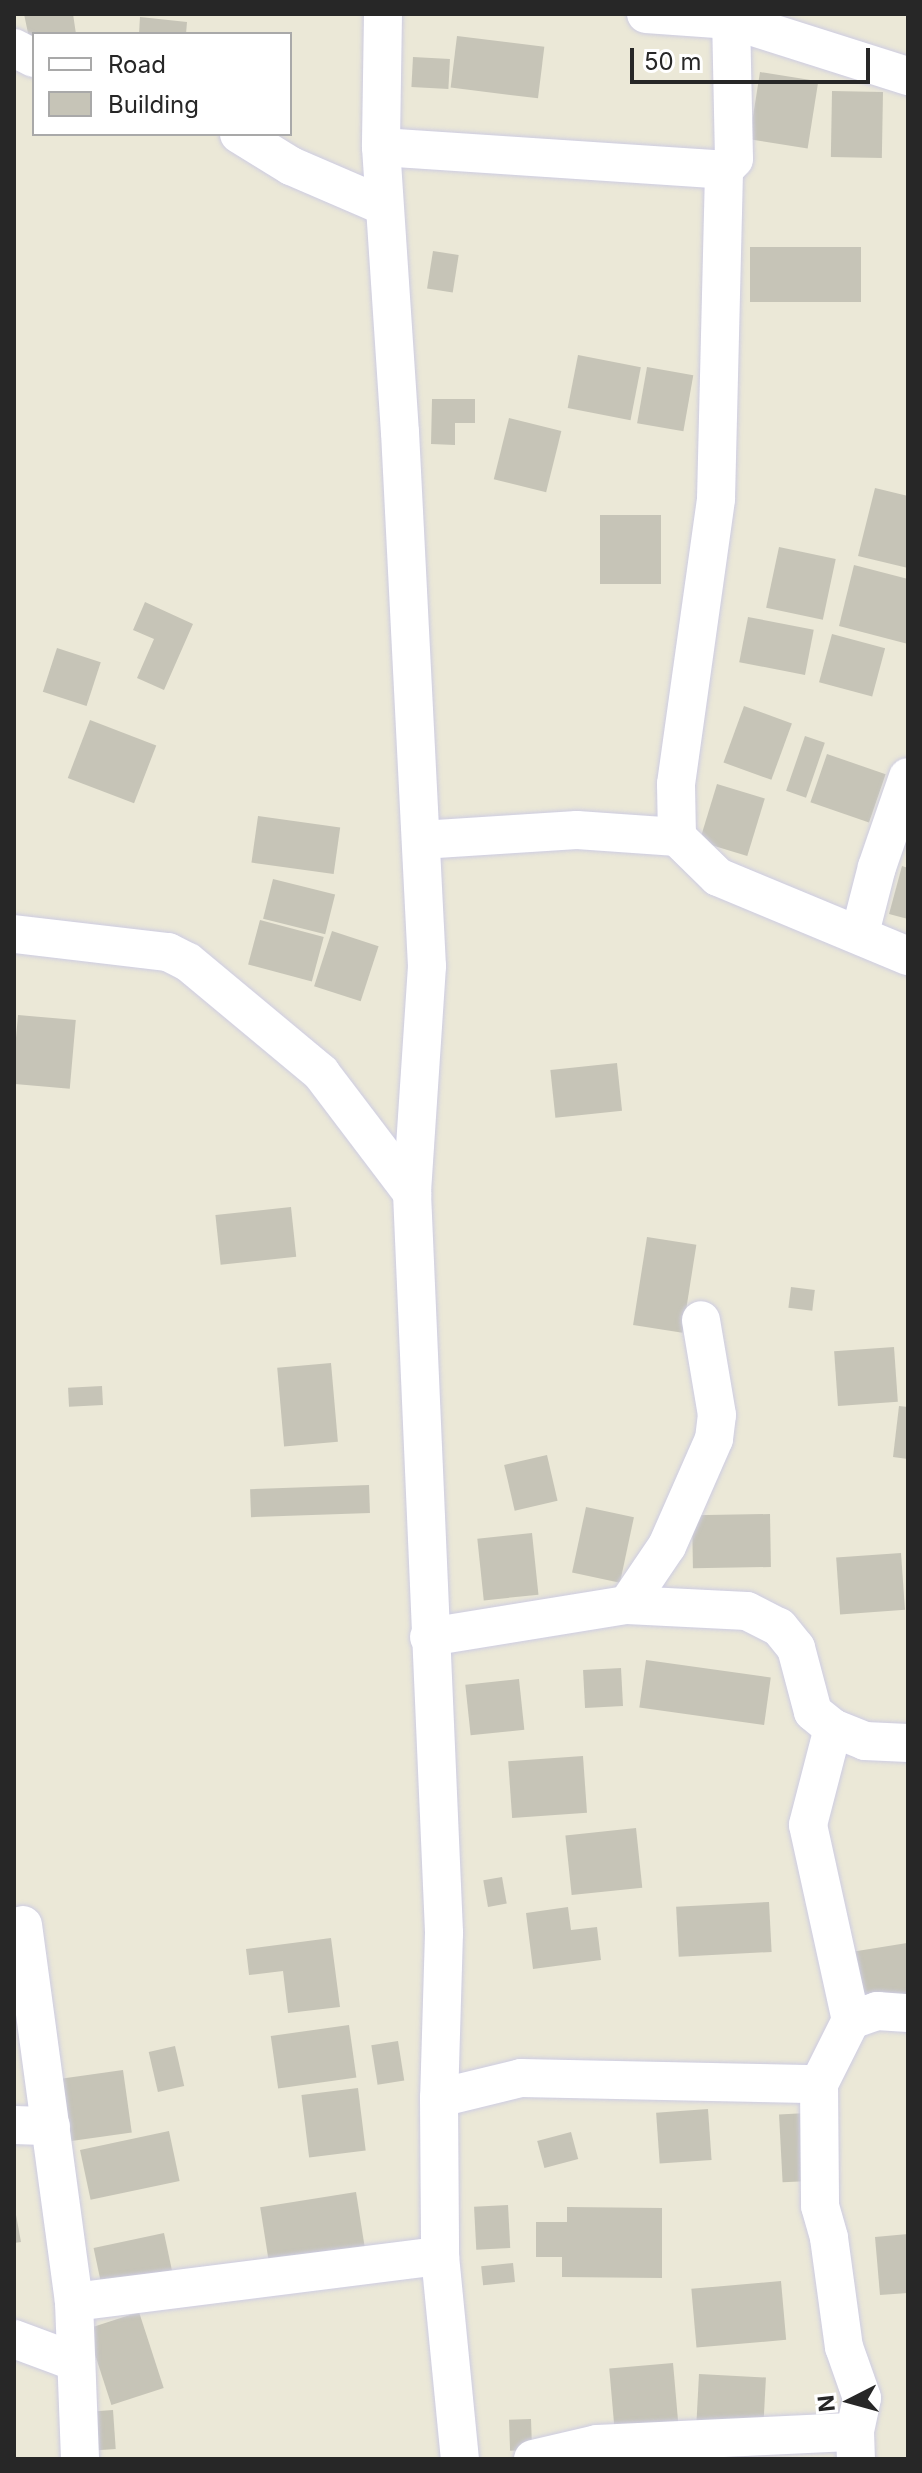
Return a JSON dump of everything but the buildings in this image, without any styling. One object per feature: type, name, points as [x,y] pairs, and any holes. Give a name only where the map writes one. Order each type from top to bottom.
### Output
[{"type":"street","points":[[383,14],[381,147],[400,432],[427,966],[412,1193],[444,1933],[439,2098],[440,2256],[460,2459]]},
{"type":"street","points":[[646,14],[731,17],[908,76]]},
{"type":"street","points":[[677,837],[676,784],[716,499],[724,170],[734,159],[731,17]]},
{"type":"street","points":[[14,48],[32,57]]},
{"type":"street","points":[[242,136],[291,166],[384,206]]},
{"type":"street","points":[[381,147],[724,170]]},
{"type":"street","points":[[860,933],[877,867],[908,777]]},
{"type":"street","points":[[421,840],[577,830],[677,837],[718,877],[860,933],[908,956]]},
{"type":"street","points":[[14,934],[168,952],[188,962],[321,1073],[412,1193]]},
{"type":"street","points":[[627,1605],[667,1546],[714,1439],[717,1415],[701,1320]]},
{"type":"street","points":[[429,1637],[627,1605],[747,1611],[779,1627],[796,1648],[813,1712],[833,1728],[865,1741],[908,1743]]},
{"type":"street","points":[[533,2459],[597,2444],[856,2446],[862,2398],[844,2347],[829,2238],[820,2206],[819,2084],[851,2020],[808,1825],[833,1728]]},
{"type":"street","points":[[23,1925],[32,2125],[74,2302],[80,2459]]},
{"type":"street","points":[[851,2020],[877,2011],[908,2013]]},
{"type":"street","points":[[439,2098],[521,2078],[819,2084]]},
{"type":"street","points":[[74,2302],[440,2256]]},
{"type":"street","points":[[14,2339],[76,2362]]}]
